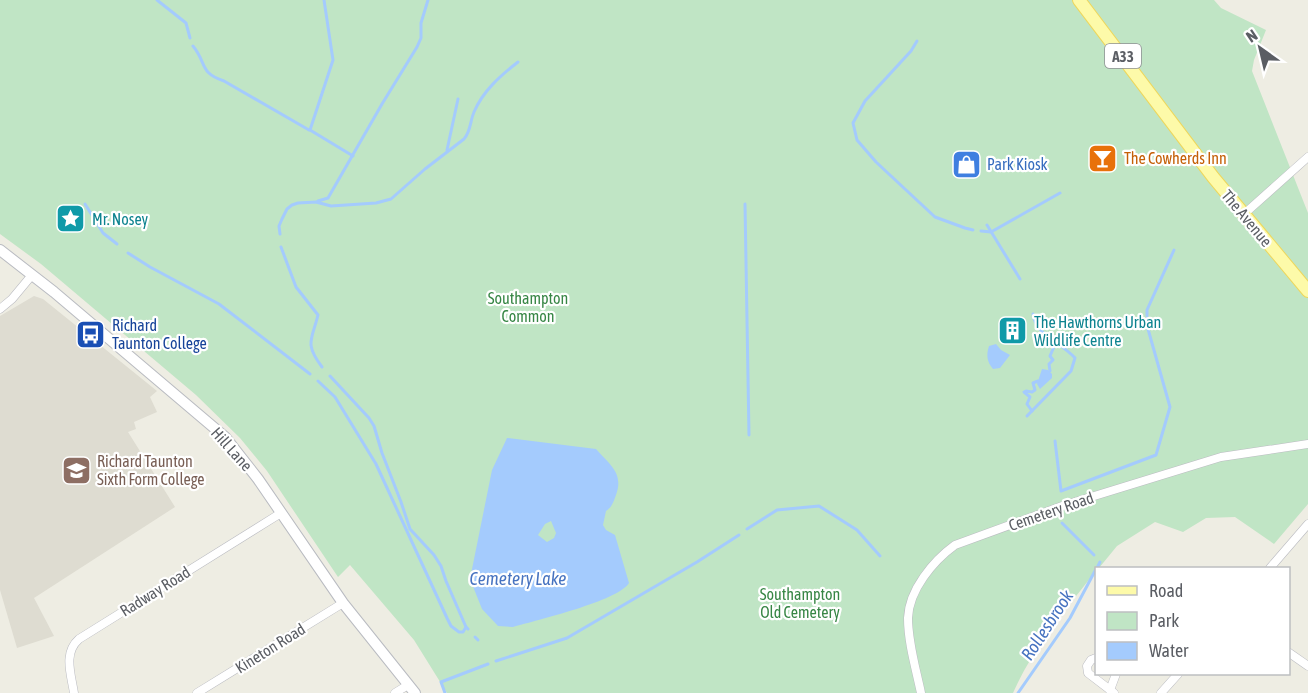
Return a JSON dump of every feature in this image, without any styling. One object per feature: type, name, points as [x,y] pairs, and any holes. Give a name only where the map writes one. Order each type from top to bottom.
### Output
[{"type":"main road","name":"The Avenue","points":[[1079,0],[1243,215],[1308,291]]},
{"type":"street","points":[[1243,215],[1308,157]]},
{"type":"street","name":"Hill Lane","points":[[0,250],[225,437],[258,479],[343,603],[411,689]]},
{"type":"street","points":[[0,309],[17,294],[32,275]]},
{"type":"street","name":"Cemetery Road","points":[[921,693],[909,636],[908,616],[912,598],[941,555],[955,545],[1065,505],[1221,457],[1308,444]]},
{"type":"street","name":"Radway Road","points":[[75,693],[68,656],[74,643],[281,513]]},
{"type":"street","points":[[1271,567],[1308,524]]},
{"type":"street","name":"Kineton Road","points":[[197,693],[343,603]]},
{"type":"street","points":[[1290,653],[1308,666]]},
{"type":"street","points":[[1095,658],[1087,666],[1088,673],[1112,692],[1116,675]]},
{"type":"street","points":[[1161,693],[1177,675]]},
{"type":"street","points":[[395,693],[411,689]]},
{"type":"shaded area","name":"Richard Taunton Sixth Form College","points":[[34,296],[43,299],[157,391],[150,397],[157,412],[134,422],[136,429],[128,432],[175,507],[34,598],[54,636],[17,648],[0,590],[0,316]]},
{"type":"green space","name":"Southampton Common","points":[[0,0],[1214,0],[1221,8],[1266,30],[1252,71],[1308,213],[1308,504],[1274,544],[1235,517],[1206,518],[1183,532],[1155,522],[1117,546],[1100,567],[1095,567],[1095,572],[1051,629],[1030,660],[1013,693],[447,693],[414,640],[350,565],[338,577],[267,471],[240,438],[196,395],[41,264],[0,234]]},
{"type":"water","points":[[996,344],[1010,355],[1000,368],[993,369],[988,361],[988,352],[989,346]]},
{"type":"water","points":[[1042,369],[1048,370],[1052,378],[1040,389],[1037,384]]},
{"type":"water","name":"Cemetery Lake","points":[[507,438],[596,449],[617,475],[616,495],[606,511],[603,525],[606,530],[615,535],[629,583],[622,590],[610,596],[576,609],[513,627],[498,626],[482,609],[470,579],[492,470]],"holes":[[[551,521],[556,533],[554,538],[547,542],[538,535],[545,524]]]},
{"type":"waterway","points":[[157,0],[186,23],[190,38]]},
{"type":"waterway","points":[[324,0],[333,60],[310,130],[353,156]]},
{"type":"waterway","points":[[318,201],[328,198],[417,47],[421,38],[421,23],[428,0]]},
{"type":"waterway","points":[[917,41],[911,51],[865,101],[853,123],[857,140],[876,162],[935,217],[973,230]]},
{"type":"waterway","points":[[193,46],[211,75],[309,130]]},
{"type":"waterway","points":[[280,234],[279,226],[287,209],[298,203],[316,202],[331,206],[376,203],[391,199],[464,139],[482,97],[518,62]]},
{"type":"waterway","points":[[447,150],[458,99]]},
{"type":"waterway","points":[[981,231],[991,232],[1060,193]]},
{"type":"waterway","points":[[85,204],[103,233],[117,244]]},
{"type":"waterway","points":[[745,204],[749,435]]},
{"type":"waterway","points":[[987,225],[1020,279]]},
{"type":"waterway","points":[[281,247],[296,287],[318,315],[311,347],[322,367]]},
{"type":"waterway","points":[[1147,316],[1147,310],[1174,250]]},
{"type":"waterway","points":[[128,253],[219,304],[310,374]]},
{"type":"waterway","points":[[1027,416],[1071,371],[1075,358],[1039,328],[1033,314]]},
{"type":"waterway","points":[[1055,441],[1061,491],[1156,455],[1170,407],[1148,329]]},
{"type":"waterway","points":[[1050,371],[1049,364],[1053,360],[1050,356],[1056,342]]},
{"type":"waterway","points":[[330,376],[374,426],[410,529],[441,566],[466,627]]},
{"type":"waterway","points":[[318,381],[335,397],[376,464],[451,626],[459,632],[463,632],[466,627],[468,629]]},
{"type":"waterway","points":[[1032,411],[1027,404],[1030,397],[1024,392],[1035,390],[1033,383],[1038,381]]},
{"type":"waterway","points":[[747,529],[777,510],[819,506],[857,530],[880,556]]},
{"type":"waterway","points":[[1062,523],[1094,555]]},
{"type":"waterway","points":[[496,661],[567,638],[739,535]]},
{"type":"waterway","name":"Rollesbrook","points":[[1098,567],[1100,562]]},
{"type":"waterway","name":"Rollesbrook","points":[[1018,693],[1070,618],[1095,571]]},
{"type":"waterway","points":[[475,637],[478,640]]},
{"type":"waterway","points":[[445,693],[441,682],[488,664]]},
{"type":"place","name":"The Cowherds Inn","points":[[1103,158]]},
{"type":"place","name":"Park Kiosk","points":[[966,164]]},
{"type":"place","name":"Mr. Nosey","points":[[71,219]]},
{"type":"place","name":"The Hawthorns Urban Wildlife Centre","points":[[1013,331]]},
{"type":"place","name":"Richard Taunton College","points":[[91,334]]},
{"type":"place","name":"Richard Taunton Sixth Form College","points":[[76,470]]},
{"type":"park label","name":"Southampton Old Cemetery","points":[[800,603]]}]
